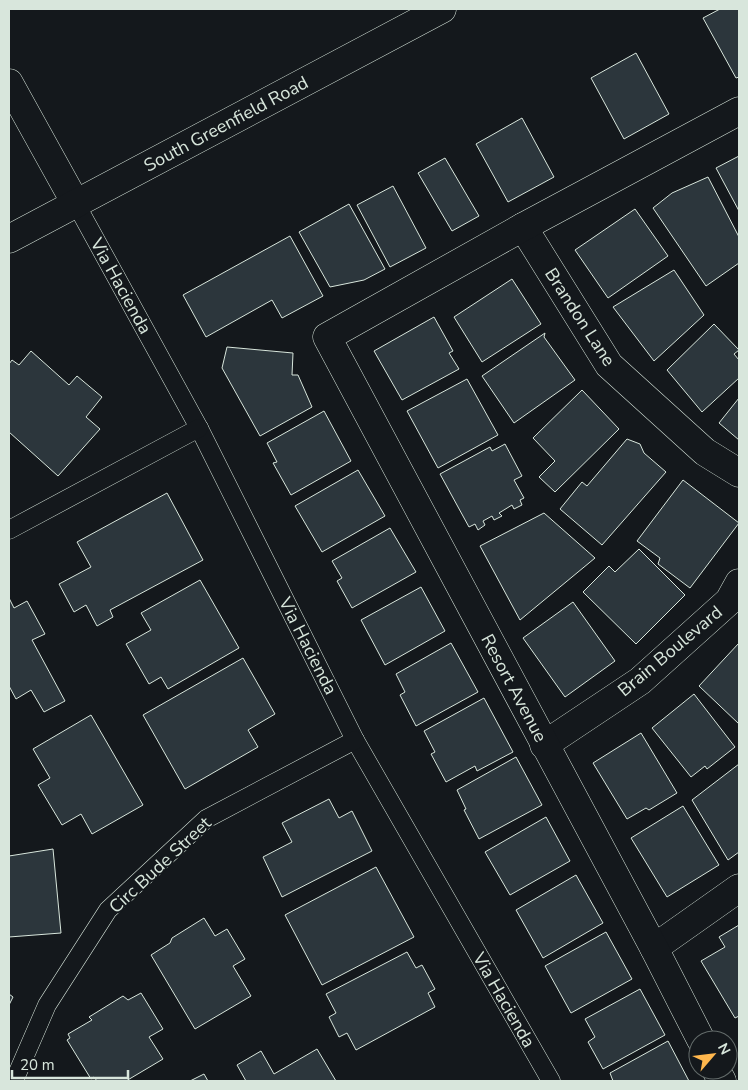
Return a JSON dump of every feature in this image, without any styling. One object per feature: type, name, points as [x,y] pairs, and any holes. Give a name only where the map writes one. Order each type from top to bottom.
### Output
[{"type":"street","name":"South Greenfield Road","points":[[9,239],[442,9]]},
{"type":"street","points":[[9,83],[76,204]]},
{"type":"street","points":[[523,227],[739,111]]},
{"type":"street","name":"Resort Avenue","points":[[523,227],[327,337],[654,948],[696,1030]]},
{"type":"street","name":"Brandon Lane","points":[[523,227],[608,366],[705,452],[739,472]]},
{"type":"street","name":"Brain Boulevard","points":[[544,745],[640,681],[729,601],[739,583]]},
{"type":"street","points":[[654,948],[739,888]]},
{"type":"lane","name":"Via Hacienda","points":[[76,204],[198,428],[355,740],[551,1081]]},
{"type":"lane","points":[[9,530],[198,428]]},
{"type":"lane","name":"Circ Bude Street","points":[[14,1081],[47,1005],[108,910],[206,819],[355,740]]},
{"type":"building","points":[[720,9],[739,9],[739,77],[736,78],[703,18]]},
{"type":"building","points":[[636,53],[669,114],[624,139],[591,78]]},
{"type":"building","points":[[522,118],[554,177],[508,202],[476,144]]},
{"type":"building","points":[[739,156],[739,211],[716,168]]},
{"type":"building","points":[[445,158],[479,216],[452,231],[418,173]]},
{"type":"building","points":[[708,177],[739,237],[739,263],[706,286],[653,208],[672,193]]},
{"type":"building","points":[[393,186],[426,248],[390,267],[357,205]]},
{"type":"building","points":[[349,204],[385,269],[364,280],[330,287],[299,232]]},
{"type":"building","points":[[635,209],[668,256],[608,298],[575,250]]},
{"type":"building","points":[[290,236],[323,296],[282,318],[272,300],[206,337],[183,295]]},
{"type":"building","points":[[674,270],[704,315],[654,361],[613,307]]},
{"type":"building","points":[[512,279],[541,324],[482,362],[454,317]]},
{"type":"building","points":[[434,317],[453,351],[449,353],[459,369],[402,400],[374,351]]},
{"type":"building","points":[[714,324],[739,350],[734,354],[739,360],[739,378],[702,412],[667,370]]},
{"type":"building","points":[[545,333],[544,337],[575,380],[514,423],[482,376]]},
{"type":"building","points":[[227,347],[293,353],[292,375],[298,375],[312,407],[260,436],[222,368]]},
{"type":"building","points":[[31,351],[69,385],[77,376],[102,397],[86,417],[100,429],[58,476],[9,432],[9,364],[12,360],[19,365]]},
{"type":"building","points":[[467,379],[498,435],[438,468],[407,411]]},
{"type":"building","points":[[582,390],[619,429],[555,492],[539,477],[555,461],[533,438]]},
{"type":"building","points":[[739,398],[739,440],[719,423]]},
{"type":"building","points":[[324,411],[351,461],[291,495],[273,463],[277,462],[267,443]]},
{"type":"building","points":[[627,439],[640,444],[644,453],[666,472],[602,545],[560,509],[582,482],[587,486]]},
{"type":"building","points":[[505,444],[522,476],[514,480],[524,498],[520,500],[522,505],[514,509],[512,505],[499,513],[502,516],[494,520],[492,516],[483,521],[485,525],[478,530],[475,524],[469,527],[440,474],[490,447],[492,451]]},
{"type":"building","points":[[358,470],[385,516],[322,552],[295,506]]},
{"type":"building","points":[[683,480],[739,523],[690,588],[658,564],[660,558],[637,541]]},
{"type":"building","points":[[167,493],[203,560],[110,610],[113,617],[97,626],[86,605],[74,612],[59,584],[91,567],[77,542]]},
{"type":"building","points":[[544,513],[595,558],[520,620],[480,546]]},
{"type":"building","points":[[390,528],[416,572],[352,608],[337,581],[342,578],[332,561]]},
{"type":"building","points":[[639,549],[685,595],[636,644],[583,592],[609,566],[615,572]]},
{"type":"building","points":[[200,580],[239,648],[168,689],[161,677],[149,684],[126,644],[151,630],[141,613]]},
{"type":"building","points":[[421,587],[445,631],[385,665],[361,620]]},
{"type":"building","points":[[9,598],[14,608],[27,601],[45,634],[32,640],[65,701],[44,712],[31,690],[16,699],[9,686]]},
{"type":"building","points":[[573,602],[615,661],[565,697],[523,638]]},
{"type":"building","points":[[451,643],[478,692],[416,726],[400,695],[405,692],[396,674]]},
{"type":"building","points":[[739,643],[739,724],[699,686]]},
{"type":"building","points":[[243,658],[275,714],[248,730],[258,747],[185,789],[143,715]]},
{"type":"building","points":[[694,694],[735,747],[707,769],[705,766],[691,777],[652,728]]},
{"type":"building","points":[[484,698],[513,752],[477,771],[475,766],[446,782],[431,754],[435,752],[424,731]]},
{"type":"building","points":[[91,715],[143,805],[92,834],[81,814],[62,825],[38,785],[50,778],[33,749]]},
{"type":"building","points":[[641,733],[677,793],[649,810],[646,808],[627,819],[593,763]]},
{"type":"building","points":[[516,757],[542,805],[479,839],[464,810],[466,809],[457,790]]},
{"type":"building","points":[[739,764],[739,852],[728,860],[692,800]]},
{"type":"building","points":[[329,799],[339,818],[352,811],[372,851],[282,897],[263,857],[292,842],[282,823]]},
{"type":"building","points":[[683,806],[719,865],[667,897],[631,838]]},
{"type":"building","points":[[546,817],[570,861],[510,895],[485,852]]},
{"type":"building","points":[[53,849],[61,933],[9,937],[9,856]]},
{"type":"building","points":[[376,867],[414,937],[322,985],[285,915]]},
{"type":"building","points":[[576,875],[603,923],[543,958],[516,910]]},
{"type":"building","points":[[204,918],[215,936],[227,929],[245,959],[233,966],[251,996],[195,1029],[151,955],[170,943],[172,938]]},
{"type":"building","points":[[739,925],[739,1016],[735,1018],[701,961],[725,947],[719,937]]},
{"type":"building","points":[[606,932],[632,979],[571,1013],[545,966]]},
{"type":"building","points":[[407,952],[416,968],[422,965],[435,989],[428,993],[435,1007],[356,1050],[347,1033],[339,1037],[329,1017],[336,1013],[326,994]]},
{"type":"building","points":[[640,989],[665,1035],[603,1069],[588,1042],[595,1037],[585,1019]]},
{"type":"building","points":[[141,993],[163,1029],[149,1037],[163,1059],[126,1081],[97,1081],[94,1077],[91,1079],[67,1040],[70,1038],[68,1034],[92,1020],[89,1017],[123,996],[128,1000]]},
{"type":"building","points":[[9,994],[13,997],[9,1005]]},
{"type":"building","points":[[668,1041],[689,1081],[613,1081],[610,1073]]},
{"type":"building","points":[[317,1049],[336,1081],[246,1081],[237,1065],[261,1051],[274,1074]]},
{"type":"building","points":[[204,1074],[208,1081],[190,1081]]}]
